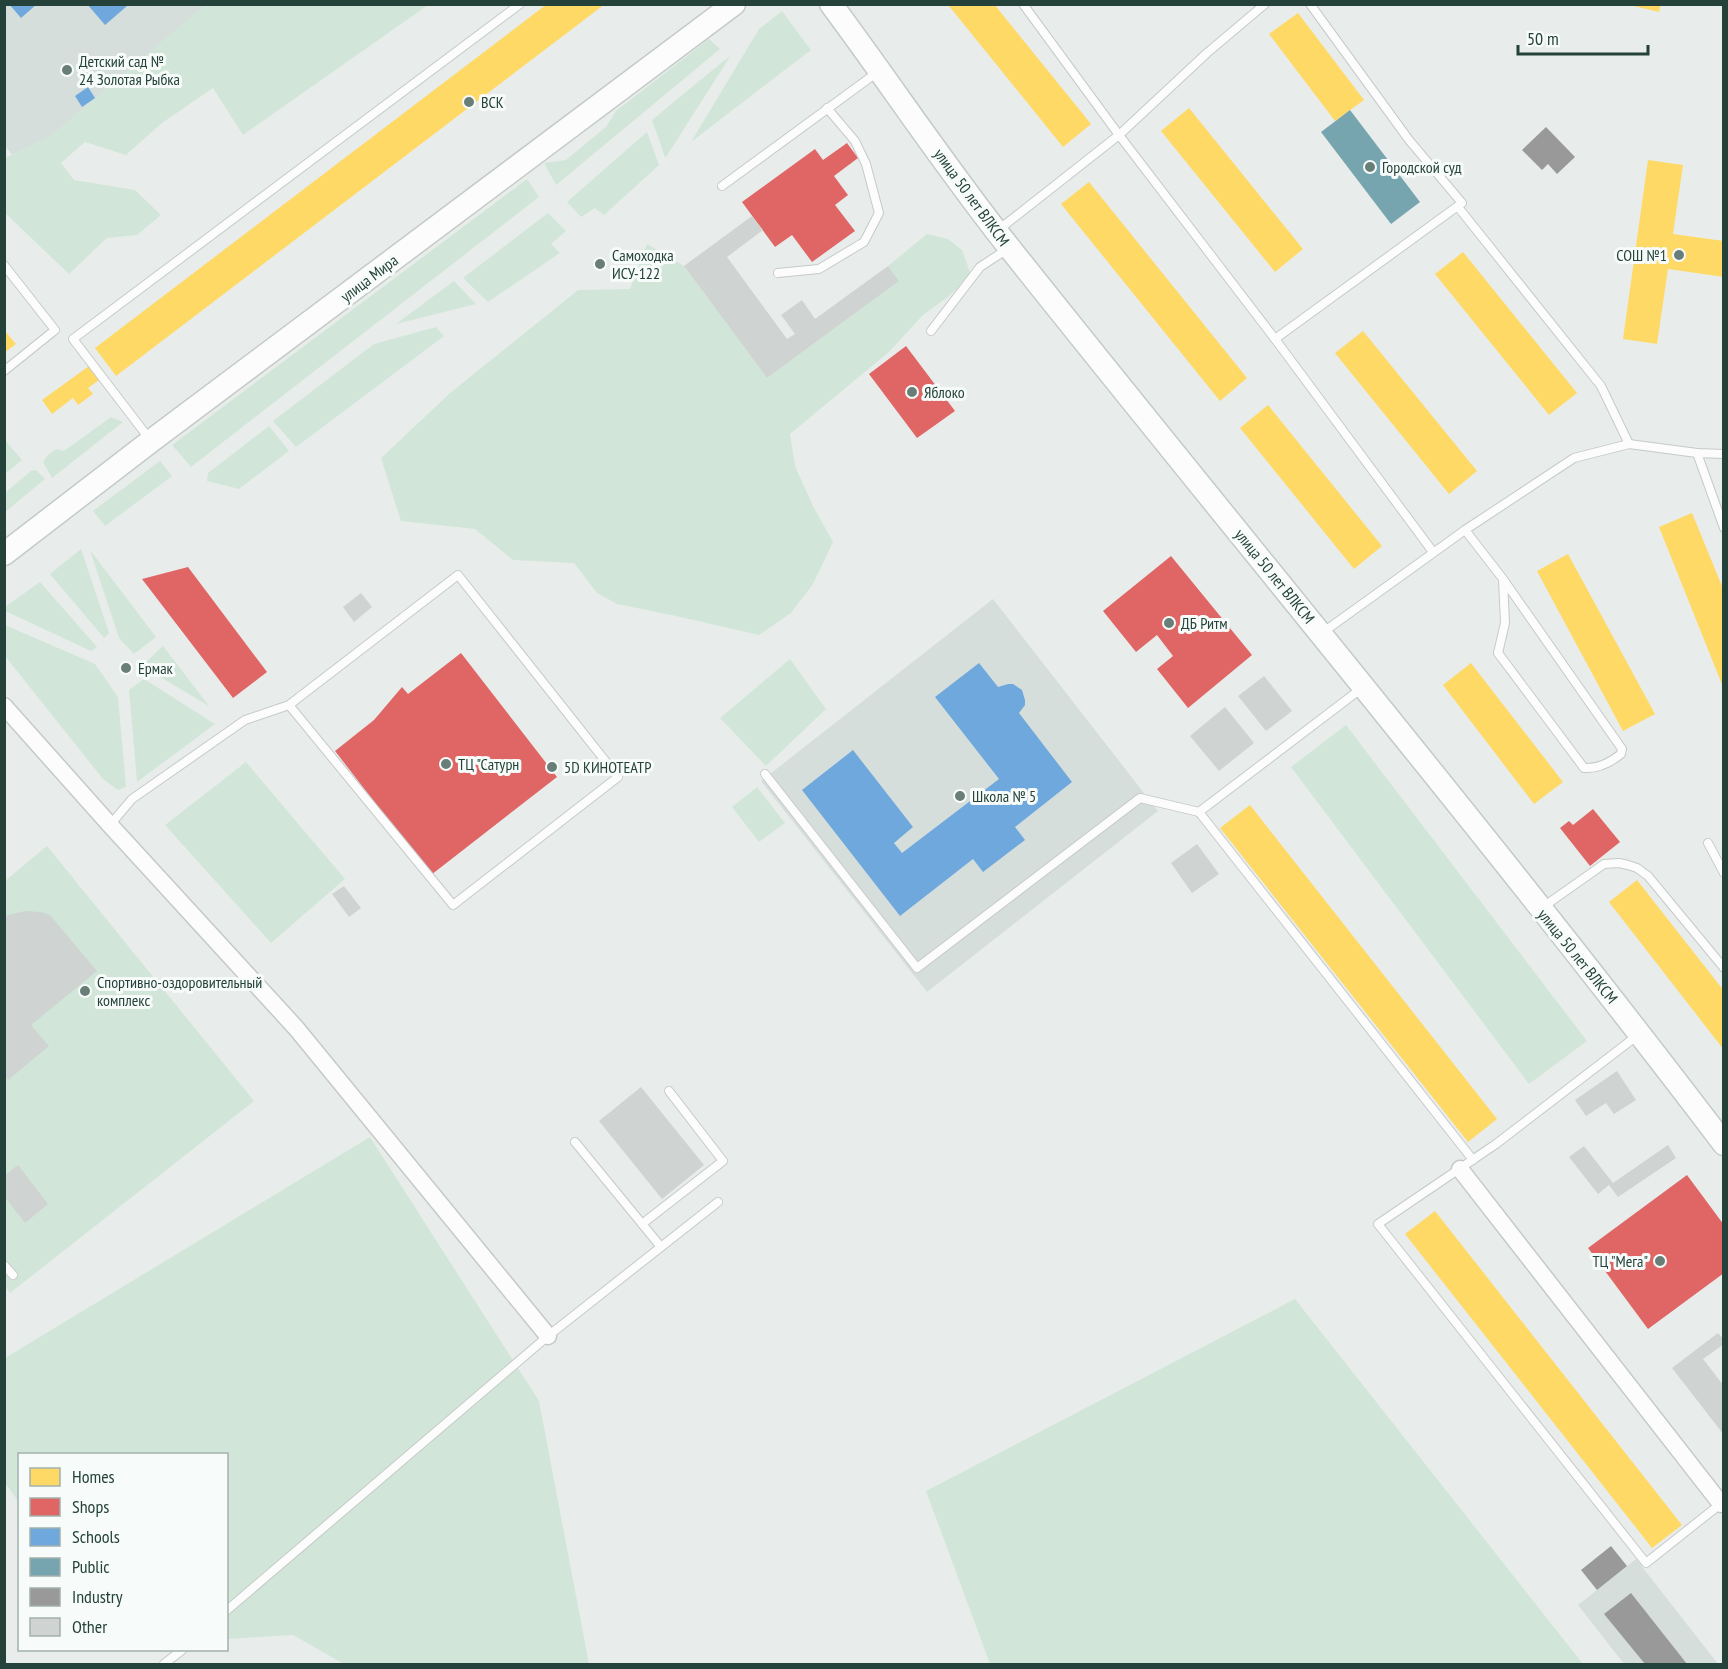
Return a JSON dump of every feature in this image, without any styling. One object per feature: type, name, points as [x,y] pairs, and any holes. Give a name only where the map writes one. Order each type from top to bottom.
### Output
[{"type":"street","name":"улица Мира","points":[[4,554],[734,4]]},
{"type":"street","name":"улица 50 лет ВЛКСМ","points":[[837,7],[879,70],[1003,240],[1321,633],[1640,1034],[1724,1144]]},
{"type":"street","points":[[4,706],[296,1028],[548,1336]]},
{"type":"street","points":[[1467,1164],[1722,1503]]},
{"type":"lane","points":[[151,441],[73,339],[520,4]]},
{"type":"lane","points":[[1023,4],[1433,552]]},
{"type":"lane","points":[[932,332],[1003,240],[1265,4]]},
{"type":"lane","points":[[1275,339],[1462,203],[1409,140],[1310,4]]},
{"type":"lane","points":[[722,186],[879,70]]},
{"type":"lane","points":[[778,273],[819,269],[864,242],[879,213],[866,164],[855,141],[827,108]]},
{"type":"lane","points":[[1458,207],[1601,386],[1629,444]]},
{"type":"lane","points":[[4,265],[56,330],[4,371]]},
{"type":"lane","points":[[1321,633],[1433,552],[1574,458],[1629,444],[1697,453],[1724,454]]},
{"type":"lane","points":[[1697,453],[1724,528]]},
{"type":"lane","points":[[1465,530],[1503,579],[1622,749],[1621,754],[1616,758],[1596,767],[1584,768],[1498,653],[1505,623],[1503,579]]},
{"type":"lane","points":[[110,825],[132,799],[245,720],[289,705],[458,575],[618,777],[453,905],[289,705]]},
{"type":"lane","points":[[1199,812],[1363,687]]},
{"type":"lane","points":[[765,774],[917,968],[1140,798],[1199,812],[1467,1164]]},
{"type":"lane","points":[[1708,843],[1724,873]]},
{"type":"lane","points":[[1540,909],[1604,864],[1619,863],[1637,868],[1648,876],[1724,968]]},
{"type":"lane","points":[[1640,1034],[1467,1164],[1378,1224],[1646,1563],[1722,1503]]},
{"type":"lane","points":[[642,1224],[723,1161],[669,1091]]},
{"type":"lane","points":[[575,1142],[661,1247]]},
{"type":"lane","points":[[228,1609],[548,1336],[718,1202]]},
{"type":"lane","points":[[4,1265],[13,1275]]},
{"type":"lane","points":[[165,1665],[181,1651]]},
{"type":"shaded area","name":"Детский сад № 24 Золотая Рыбка","points":[[4,5],[206,5],[19,163],[5,146]]},
{"type":"shaded area","name":"Школа № 5","points":[[993,599],[1158,811],[927,992],[761,781]]},
{"type":"shaded area","points":[[1636,1559],[1718,1664],[1624,1664],[1578,1605]]},
{"type":"green space","points":[[206,4],[428,5],[243,135],[213,88],[162,123],[126,155],[85,142],[61,163],[74,180],[135,190],[161,215],[137,235],[107,238],[69,274],[5,213],[5,158],[52,135]]},
{"type":"green space","points":[[782,11],[811,50],[691,142],[759,29]]},
{"type":"green space","points":[[709,39],[720,49],[556,185],[544,163],[566,160],[606,127],[616,111]]},
{"type":"green space","points":[[731,55],[666,157],[665,157],[652,120]]},
{"type":"green space","points":[[647,132],[659,165],[604,215],[595,208],[581,217],[567,202]]},
{"type":"green space","points":[[527,179],[539,197],[191,467],[172,445]]},
{"type":"green space","points":[[548,213],[566,231],[551,244],[560,253],[488,302],[463,278]]},
{"type":"green space","points":[[927,234],[948,239],[962,250],[971,275],[949,296],[923,315],[889,352],[790,434],[795,466],[833,542],[813,584],[791,613],[759,635],[617,604],[597,593],[574,563],[513,560],[475,529],[401,521],[381,458],[449,394],[578,290],[630,289],[647,244],[684,266],[767,378],[899,281],[888,266]]},
{"type":"green space","points":[[454,281],[476,304],[396,324]]},
{"type":"green space","points":[[436,327],[444,336],[296,447],[273,421],[374,344]]},
{"type":"green space","points":[[111,417],[123,422],[52,478],[43,462],[48,455],[56,449],[64,451]]},
{"type":"green space","points":[[269,426],[289,451],[239,489],[207,481],[208,473]]},
{"type":"green space","points":[[4,439],[22,460],[5,474],[4,474]]},
{"type":"green space","points":[[160,461],[172,476],[105,526],[93,511]]},
{"type":"green space","points":[[36,470],[45,479],[5,512],[5,493],[31,471]]},
{"type":"green space","points":[[81,549],[109,633],[104,638],[50,574]]},
{"type":"green space","points":[[90,550],[156,637],[134,654],[119,638]]},
{"type":"green space","points":[[40,582],[97,647],[91,651],[5,611],[5,607]]},
{"type":"green space","points":[[5,625],[95,664],[118,697],[126,787],[118,790],[103,779],[5,656]]},
{"type":"green space","points":[[163,646],[209,706],[150,671],[144,664]]},
{"type":"green space","points":[[790,659],[826,709],[766,766],[720,718]]},
{"type":"green space","points":[[144,679],[215,724],[137,782],[129,690]]},
{"type":"green space","points":[[1346,725],[1587,1041],[1529,1084],[1291,767]]},
{"type":"green space","points":[[246,762],[345,879],[271,943],[165,825]]},
{"type":"green space","points":[[757,787],[785,823],[759,842],[732,807]]},
{"type":"green space","name":"Спортивно-оздоровительный комплекс","points":[[47,846],[254,1101],[10,1293],[5,1286],[5,881]]},
{"type":"green space","points":[[370,1137],[539,1401],[589,1664],[344,1664],[293,1635],[228,1639],[228,1453],[18,1453],[18,1501],[5,1483],[5,1358]]},
{"type":"green space","points":[[1295,1299],[1583,1664],[990,1664],[926,1491]]},
{"type":"building: Homes","points":[[547,4],[605,4],[116,376],[95,348]]},
{"type":"building: Homes","points":[[950,4],[994,4],[1091,124],[1063,147],[949,6]]},
{"type":"building: Homes","points":[[1625,4],[1661,4],[1659,12]]},
{"type":"building: Homes","points":[[1298,13],[1364,100],[1335,121],[1269,34]]},
{"type":"building: Homes","points":[[1189,108],[1303,249],[1275,272],[1161,131]]},
{"type":"building: Homes","name":"СОШ №1","points":[[1648,160],[1683,165],[1673,234],[1724,241],[1724,277],[1668,269],[1657,344],[1623,339]]},
{"type":"building: Homes","points":[[1089,182],[1247,378],[1220,401],[1061,204]]},
{"type":"building: Homes","points":[[1463,252],[1577,393],[1549,415],[1435,274]]},
{"type":"building: Homes","points":[[4,330],[16,344],[4,353]]},
{"type":"building: Homes","points":[[1363,331],[1477,471],[1449,494],[1335,353]]},
{"type":"building: Homes","points":[[89,366],[99,380],[88,388],[93,394],[78,405],[73,398],[52,414],[42,400]]},
{"type":"building: Homes","points":[[1268,405],[1382,546],[1354,569],[1240,428]]},
{"type":"building: Homes","points":[[1692,513],[1724,591],[1723,687],[1659,527]]},
{"type":"building: Homes","points":[[1568,554],[1655,714],[1623,731],[1537,571]]},
{"type":"building: Homes","points":[[1471,663],[1563,782],[1534,804],[1443,685]]},
{"type":"building: Homes","points":[[1250,805],[1497,1119],[1468,1142],[1220,828]]},
{"type":"building: Homes","points":[[1637,880],[1724,991],[1724,1050],[1609,902]]},
{"type":"building: Homes","points":[[1435,1211],[1682,1525],[1652,1548],[1405,1234]]},
{"type":"building: Shops","points":[[847,143],[858,158],[834,176],[848,195],[835,205],[855,231],[812,262],[792,235],[775,247],[742,202],[815,149],[823,160]]},
{"type":"building: Shops","name":"Яблоко","points":[[906,346],[955,411],[917,438],[869,374]]},
{"type":"building: Shops","name":"ДБ Ритм","points":[[1171,556],[1252,655],[1188,708],[1157,669],[1173,656],[1157,635],[1136,652],[1103,611]]},
{"type":"building: Shops","points":[[188,567],[267,672],[233,698],[142,579]]},
{"type":"building: Shops","name":"ТЦ \"Сатурн","points":[[461,653],[557,777],[431,875],[335,751],[374,720],[402,687],[408,694]]},
{"type":"building: Shops","points":[[1593,809],[1620,842],[1590,866],[1560,828],[1569,821],[1573,825]]},
{"type":"building: Shops","name":"ТЦ \"Мега\"","points":[[1687,1175],[1724,1225],[1724,1273],[1648,1329],[1588,1248]]},
{"type":"building: Schools","points":[[9,4],[37,4],[21,18]]},
{"type":"building: Schools","points":[[87,4],[126,4],[127,6],[105,25]]},
{"type":"building: Schools","points":[[88,87],[95,98],[82,107],[75,96]]},
{"type":"building: Schools","points":[[979,663],[998,687],[1013,684],[1022,690],[1025,705],[1019,713],[1072,782],[1015,827],[1025,840],[983,872],[973,859],[900,916],[802,790],[853,750],[913,827],[894,843],[902,853],[999,779],[935,697]]},
{"type":"building: Public","name":"Городской суд","points":[[1350,110],[1420,202],[1391,224],[1321,132]]},
{"type":"building: Industry","points":[[1546,127],[1575,157],[1557,174],[1548,164],[1542,170],[1522,150]]},
{"type":"building: Industry","points":[[1611,1546],[1627,1566],[1597,1590],[1581,1570]]},
{"type":"building: Industry","points":[[1631,1593],[1687,1664],[1645,1664],[1604,1614]]},
{"type":"building: Other","points":[[752,216],[763,230],[727,257],[787,339],[795,334],[781,315],[802,300],[815,319],[888,266],[899,281],[767,378],[684,266]]},
{"type":"building: Other","points":[[361,593],[372,607],[354,622],[343,607]]},
{"type":"building: Other","points":[[1264,676],[1292,711],[1266,731],[1238,696]]},
{"type":"building: Other","points":[[1225,707],[1254,743],[1219,771],[1190,736]]},
{"type":"building: Other","points":[[1197,844],[1219,874],[1192,893],[1171,863]]},
{"type":"building: Other","points":[[344,886],[361,908],[349,917],[332,894]]},
{"type":"building: Other","points":[[25,911],[50,915],[97,971],[31,1025],[49,1046],[8,1080],[5,1076],[5,916]]},
{"type":"building: Other","points":[[1617,1071],[1636,1100],[1614,1114],[1606,1103],[1586,1116],[1575,1100]]},
{"type":"building: Other","points":[[641,1087],[704,1165],[662,1199],[599,1121]]},
{"type":"building: Other","points":[[1668,1145],[1676,1158],[1618,1197],[1609,1185],[1598,1194],[1569,1157],[1584,1146],[1613,1183]]},
{"type":"building: Other","points":[[18,1165],[48,1204],[25,1223],[4,1196],[4,1176]]},
{"type":"building: Other","points":[[1718,1333],[1724,1340],[1724,1344],[1703,1359],[1724,1386],[1724,1435],[1672,1368]]},
{"type":"place","name":"Детский сад № 24 Золотая Рыбка","points":[[67,70]]},
{"type":"place","name":"ВСК","points":[[469,102]]},
{"type":"place","name":"Городской суд","points":[[1370,167]]},
{"type":"place","name":"СОШ №1","points":[[1679,255]]},
{"type":"place","name":"Самоходка ИСУ-122","points":[[600,264]]},
{"type":"place","name":"Яблоко","points":[[912,392]]},
{"type":"place","name":"ДБ Ритм","points":[[1169,623]]},
{"type":"place","name":"Ермак","points":[[126,668]]},
{"type":"place","name":"ТЦ \"Сатурн","points":[[446,764]]},
{"type":"place","name":"5D КИНОТЕАТР","points":[[552,767]]},
{"type":"place","name":"Школа № 5","points":[[960,796]]},
{"type":"place","name":"Спортивно-оздоровительный комплекс","points":[[85,991]]},
{"type":"place","name":"ТЦ \"Мега\"","points":[[1660,1261]]}]
